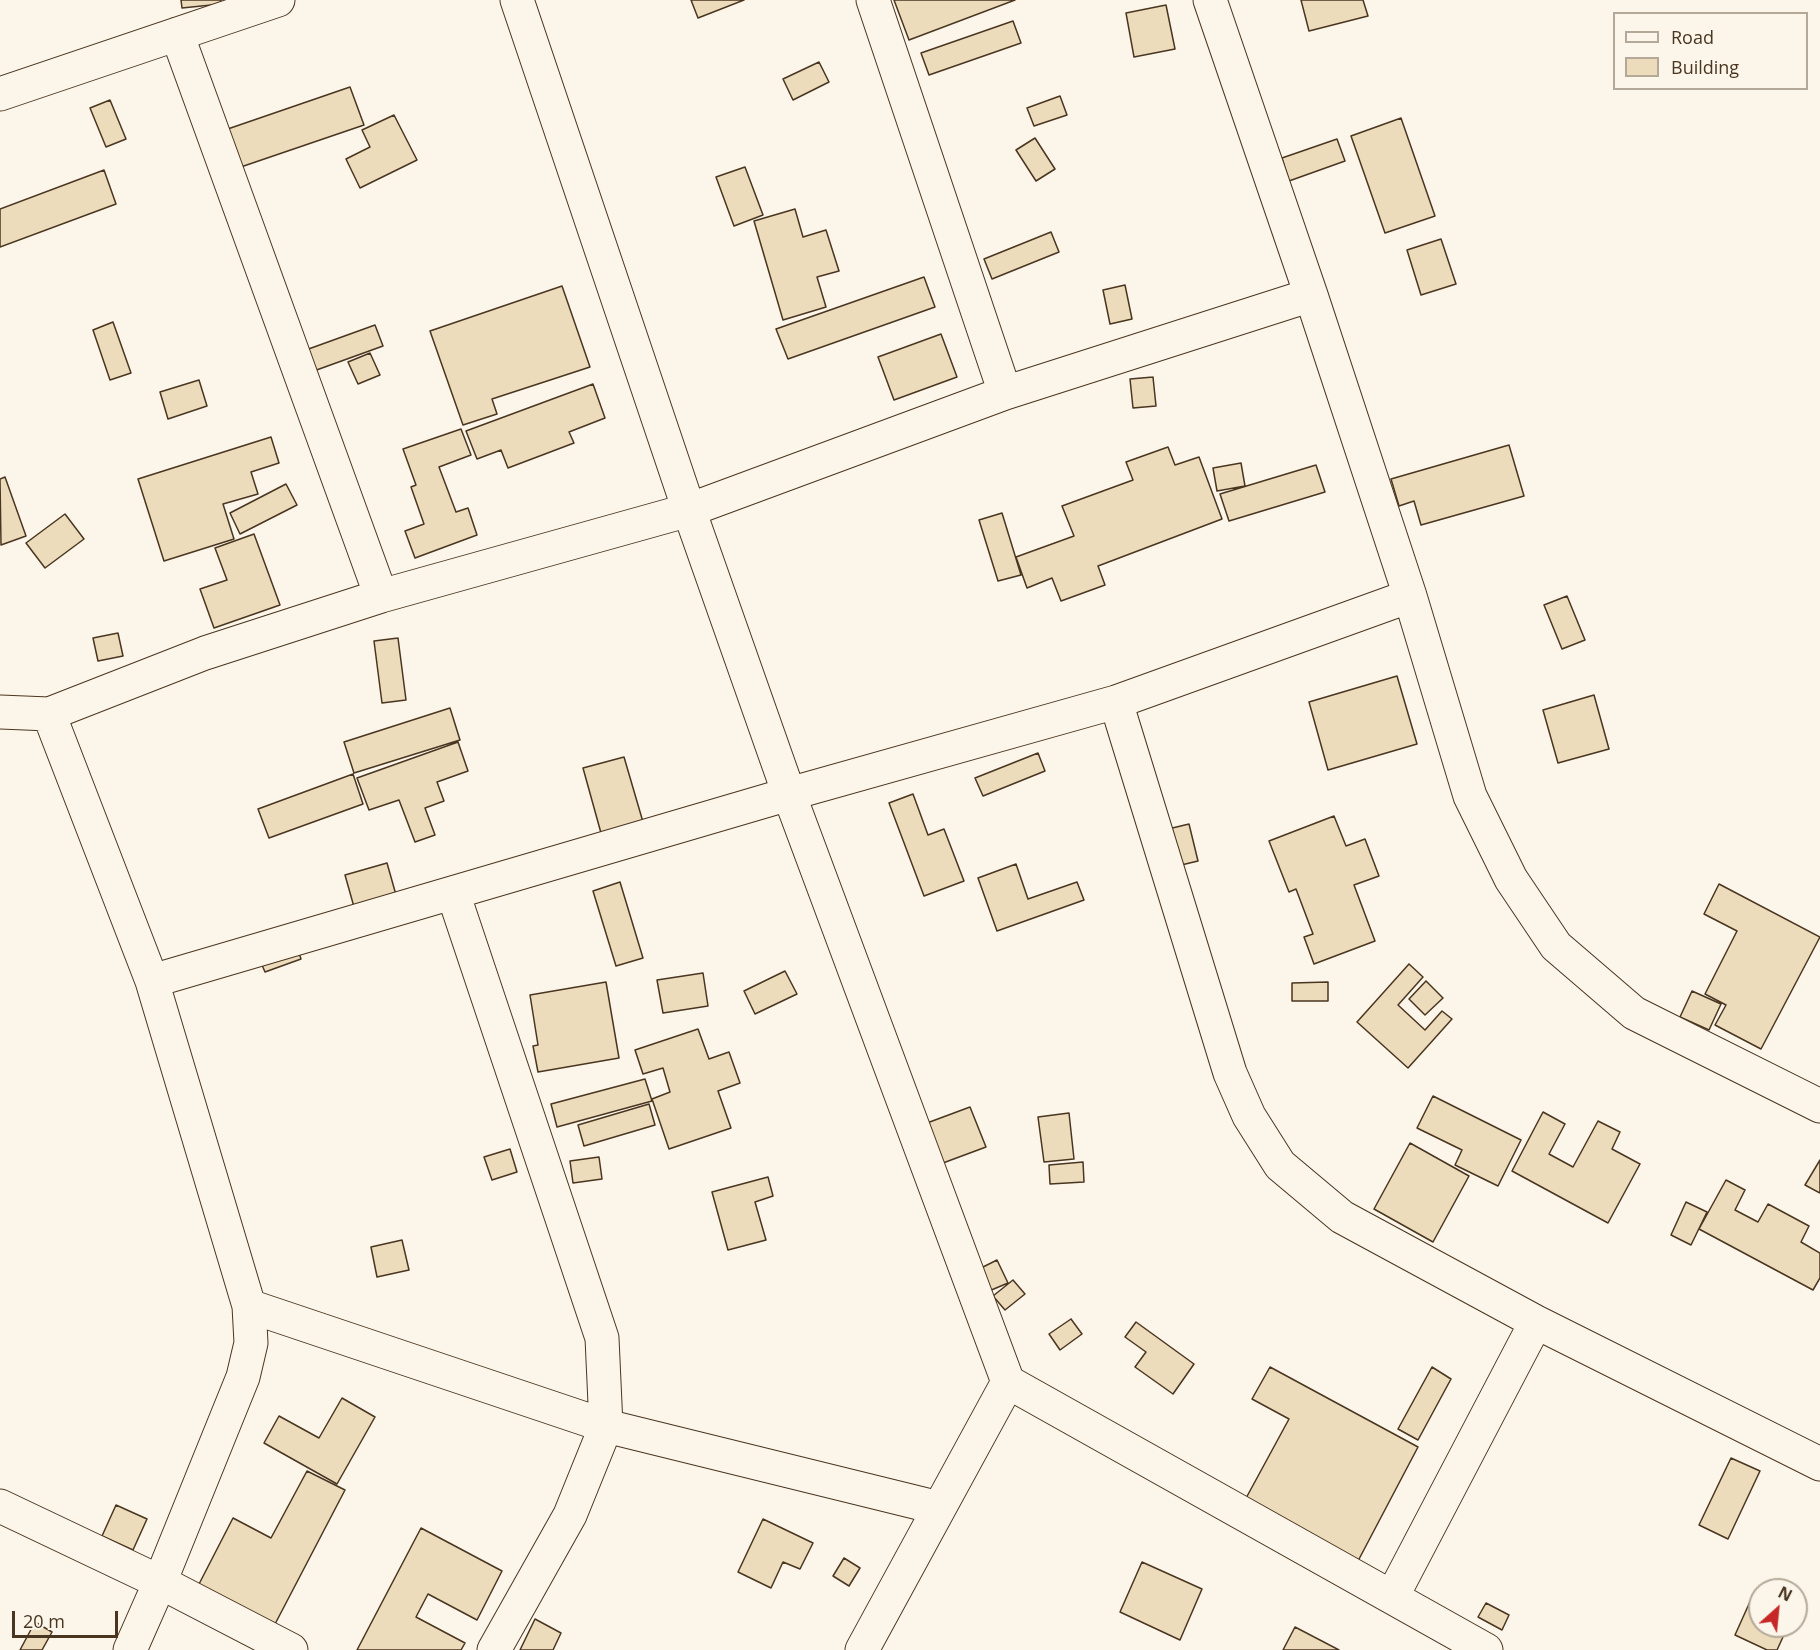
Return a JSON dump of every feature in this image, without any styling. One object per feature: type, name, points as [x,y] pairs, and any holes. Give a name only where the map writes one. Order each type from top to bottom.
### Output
[{"type":"street","points":[[0,94],[278,0]]},
{"type":"street","points":[[517,0],[689,510],[789,794],[1008,1383],[1486,1650]]},
{"type":"street","points":[[873,0],[1005,393]]},
{"type":"street","points":[[1210,0],[1311,295],[1410,596],[1470,796],[1511,879],[1556,946],[1634,1013],[1820,1106]]},
{"type":"street","points":[[177,34],[381,596]]},
{"type":"street","points":[[0,712],[49,714],[205,653],[381,596],[689,510],[1005,393],[1311,295]]},
{"type":"street","points":[[152,981],[789,794],[1116,702],[1410,596]]},
{"type":"street","points":[[1116,702],[1230,1073],[1249,1116],[1280,1165],[1342,1217],[1536,1322],[1820,1464]]},
{"type":"street","points":[[49,714],[152,981],[249,1306],[251,1343],[243,1377],[130,1650]]},
{"type":"street","points":[[453,893],[602,1338],[606,1425],[570,1515],[494,1650]]},
{"type":"street","points":[[249,1306],[606,1425],[939,1508]]},
{"type":"street","points":[[1392,1597],[1536,1322]]},
{"type":"street","points":[[862,1650],[1008,1383]]},
{"type":"street","points":[[0,1506],[160,1582],[291,1650]]},
{"type":"building","points":[[181,0],[221,0],[221,4],[182,8]]},
{"type":"building","points":[[691,0],[744,0],[698,18]]},
{"type":"building","points":[[894,0],[1015,0],[909,40]]},
{"type":"building","points":[[1301,0],[1363,0],[1368,16],[1309,31]]},
{"type":"building","points":[[1166,5],[1175,49],[1134,57],[1126,13]]},
{"type":"building","points":[[1013,21],[1021,43],[929,75],[921,53]]},
{"type":"building","points":[[819,62],[829,82],[793,100],[783,79]]},
{"type":"building","points":[[350,87],[364,125],[232,170],[219,132]]},
{"type":"building","points":[[1060,96],[1067,115],[1034,126],[1027,108]]},
{"type":"building","points":[[110,100],[126,139],[106,147],[90,108]]},
{"type":"building","points":[[394,115],[417,160],[360,188],[346,159],[370,147],[362,130]]},
{"type":"building","points":[[1401,118],[1435,216],[1385,233],[1351,136]]},
{"type":"building","points":[[1035,138],[1055,169],[1036,181],[1016,150]]},
{"type":"building","points":[[1337,139],[1345,161],[1289,181],[1282,158]]},
{"type":"building","points":[[745,167],[763,215],[734,226],[716,177]]},
{"type":"building","points":[[104,170],[116,204],[0,247],[0,209]]},
{"type":"building","points":[[795,209],[803,237],[826,230],[839,271],[817,277],[826,307],[783,320],[754,221]]},
{"type":"building","points":[[1051,232],[1059,252],[992,279],[984,259]]},
{"type":"building","points":[[1441,239],[1456,284],[1421,295],[1407,250]]},
{"type":"building","points":[[924,277],[935,307],[788,359],[776,329]]},
{"type":"building","points":[[1125,285],[1132,319],[1110,324],[1103,290]]},
{"type":"building","points":[[562,286],[590,367],[492,399],[497,414],[463,425],[430,331]]},
{"type":"building","points":[[113,322],[131,373],[110,380],[93,330]]},
{"type":"building","points":[[375,325],[383,346],[311,372],[303,351]]},
{"type":"building","points":[[941,334],[957,377],[894,400],[878,357]]},
{"type":"building","points":[[370,353],[380,375],[358,384],[348,362]]},
{"type":"building","points":[[1153,377],[1156,406],[1133,408],[1130,379]]},
{"type":"building","points":[[199,380],[207,406],[168,419],[160,392]]},
{"type":"building","points":[[593,384],[605,418],[569,432],[574,443],[508,468],[501,450],[477,459],[466,431]]},
{"type":"building","points":[[461,429],[471,455],[439,467],[456,512],[468,508],[477,535],[415,558],[405,531],[424,524],[411,487],[416,485],[403,449]]},
{"type":"building","points":[[271,437],[279,463],[251,472],[258,494],[223,504],[234,539],[164,561],[138,479]]},
{"type":"building","points":[[1509,445],[1524,496],[1421,525],[1414,501],[1399,506],[1391,479]]},
{"type":"building","points":[[1168,447],[1175,465],[1199,457],[1222,519],[1098,566],[1105,585],[1061,601],[1052,578],[1027,588],[1016,557],[1074,536],[1062,506],[1133,480],[1126,462]]},
{"type":"building","points":[[1241,463],[1245,486],[1217,491],[1213,468]]},
{"type":"building","points":[[1316,465],[1325,492],[1229,521],[1220,494]]},
{"type":"building","points":[[5,477],[26,536],[1,545],[0,479]]},
{"type":"building","points":[[286,484],[297,505],[240,534],[230,513]]},
{"type":"building","points":[[1002,513],[1021,575],[998,581],[979,520]]},
{"type":"building","points":[[65,514],[84,539],[45,568],[26,543]]},
{"type":"building","points":[[254,534],[280,605],[214,628],[200,589],[227,580],[215,548]]},
{"type":"building","points":[[1567,596],[1585,640],[1562,649],[1544,605]]},
{"type":"building","points":[[118,633],[123,656],[98,661],[93,638]]},
{"type":"building","points":[[398,638],[406,700],[382,703],[374,641]]},
{"type":"building","points":[[1397,676],[1417,744],[1328,770],[1309,702]]},
{"type":"building","points":[[1594,695],[1609,749],[1558,763],[1543,710]]},
{"type":"building","points":[[450,708],[460,740],[354,773],[344,742]]},
{"type":"building","points":[[458,742],[468,771],[437,782],[444,801],[425,808],[435,835],[415,842],[399,800],[369,810],[357,778]]},
{"type":"building","points":[[1038,753],[1045,771],[983,796],[975,778]]},
{"type":"building","points":[[624,757],[643,822],[601,833],[583,768]]},
{"type":"building","points":[[353,774],[363,804],[269,838],[258,809]]},
{"type":"building","points":[[913,794],[928,835],[944,829],[964,881],[924,896],[889,803]]},
{"type":"building","points":[[1334,816],[1346,846],[1365,839],[1379,876],[1354,885],[1375,941],[1314,964],[1304,937],[1313,934],[1296,889],[1289,892],[1269,841]]},
{"type":"building","points":[[1189,824],[1198,861],[1173,867],[1164,830]]},
{"type":"building","points":[[387,863],[398,902],[356,914],[345,875]]},
{"type":"building","points":[[1016,864],[1028,899],[1077,882],[1084,900],[997,931],[978,878]]},
{"type":"building","points":[[620,882],[643,958],[616,966],[593,891]]},
{"type":"building","points":[[1719,884],[1820,937],[1761,1049],[1715,1025],[1726,1005],[1705,994],[1737,931],[1704,914]]},
{"type":"building","points":[[296,944],[301,959],[265,972],[259,958]]},
{"type":"building","points":[[1409,964],[1423,977],[1398,1005],[1425,1030],[1442,1011],[1452,1019],[1408,1068],[1357,1022]]},
{"type":"building","points":[[785,971],[797,994],[755,1014],[744,991]]},
{"type":"building","points":[[703,973],[708,1006],[663,1013],[657,980]]},
{"type":"building","points":[[1426,981],[1443,998],[1425,1015],[1409,999]]},
{"type":"building","points":[[606,982],[619,1058],[538,1072],[533,1046],[538,1045],[530,995]]},
{"type":"building","points":[[1328,982],[1328,1001],[1292,1001],[1292,983]]},
{"type":"building","points":[[1692,991],[1721,1004],[1709,1030],[1680,1017]]},
{"type":"building","points":[[698,1029],[709,1059],[729,1052],[740,1083],[718,1091],[731,1128],[669,1149],[652,1099],[670,1092],[663,1068],[643,1074],[635,1050]]},
{"type":"building","points":[[645,1079],[652,1101],[557,1127],[551,1104]]},
{"type":"building","points":[[1433,1096],[1521,1140],[1498,1186],[1455,1165],[1462,1150],[1417,1128]]},
{"type":"building","points":[[649,1104],[655,1125],[584,1146],[578,1125]]},
{"type":"building","points":[[970,1107],[986,1147],[943,1163],[927,1123]]},
{"type":"building","points":[[1543,1112],[1565,1124],[1549,1154],[1573,1167],[1598,1121],[1620,1132],[1612,1149],[1640,1164],[1608,1223],[1512,1171]]},
{"type":"building","points":[[1069,1113],[1074,1159],[1044,1162],[1038,1117]]},
{"type":"building","points":[[1410,1143],[1469,1176],[1433,1242],[1374,1209]]},
{"type":"building","points":[[510,1149],[517,1172],[492,1180],[484,1157]]},
{"type":"building","points":[[599,1157],[602,1179],[573,1183],[570,1161]]},
{"type":"building","points":[[1820,1160],[1820,1193],[1805,1185]]},
{"type":"building","points":[[1083,1162],[1084,1182],[1050,1184],[1049,1165]]},
{"type":"building","points":[[768,1177],[773,1196],[755,1202],[766,1240],[728,1250],[712,1192]]},
{"type":"building","points":[[1726,1180],[1745,1190],[1735,1210],[1758,1222],[1768,1204],[1809,1226],[1801,1242],[1820,1253],[1820,1278],[1813,1290],[1699,1229]]},
{"type":"building","points":[[1686,1202],[1707,1212],[1691,1245],[1671,1235]]},
{"type":"building","points":[[402,1240],[409,1270],[377,1277],[371,1247]]},
{"type":"building","points":[[997,1260],[1008,1283],[989,1291],[979,1269]]},
{"type":"building","points":[[1013,1280],[1025,1294],[1005,1310],[993,1296]]},
{"type":"building","points":[[1071,1319],[1082,1334],[1060,1350],[1049,1334]]},
{"type":"building","points":[[1136,1322],[1194,1364],[1173,1394],[1135,1367],[1146,1352],[1125,1337]]},
{"type":"building","points":[[1270,1367],[1418,1447],[1358,1561],[1245,1500],[1289,1419],[1252,1399]]},
{"type":"building","points":[[1432,1367],[1451,1379],[1418,1440],[1398,1429]]},
{"type":"building","points":[[342,1398],[375,1417],[337,1484],[264,1443],[279,1416],[319,1438]]},
{"type":"building","points":[[1731,1458],[1760,1471],[1728,1539],[1699,1525]]},
{"type":"building","points":[[307,1471],[345,1490],[274,1626],[198,1586],[233,1518],[271,1538]]},
{"type":"building","points":[[116,1505],[147,1519],[133,1550],[102,1536]]},
{"type":"building","points":[[763,1519],[813,1543],[800,1569],[783,1562],[771,1588],[738,1572]]},
{"type":"building","points":[[421,1528],[502,1571],[477,1620],[428,1594],[416,1617],[465,1643],[461,1650],[357,1650]]},
{"type":"building","points":[[844,1558],[860,1568],[849,1586],[833,1576]]},
{"type":"building","points":[[1142,1562],[1202,1589],[1180,1640],[1120,1612]]},
{"type":"building","points":[[1486,1603],[1509,1615],[1502,1630],[1478,1617]]},
{"type":"building","points":[[1748,1606],[1748,1638],[1782,1638],[1777,1650],[1767,1650],[1735,1635]]},
{"type":"building","points":[[535,1619],[561,1633],[553,1650],[520,1650]]},
{"type":"building","points":[[35,1622],[52,1632],[42,1650],[20,1650]]},
{"type":"building","points":[[1295,1627],[1339,1650],[1283,1650]]}]
